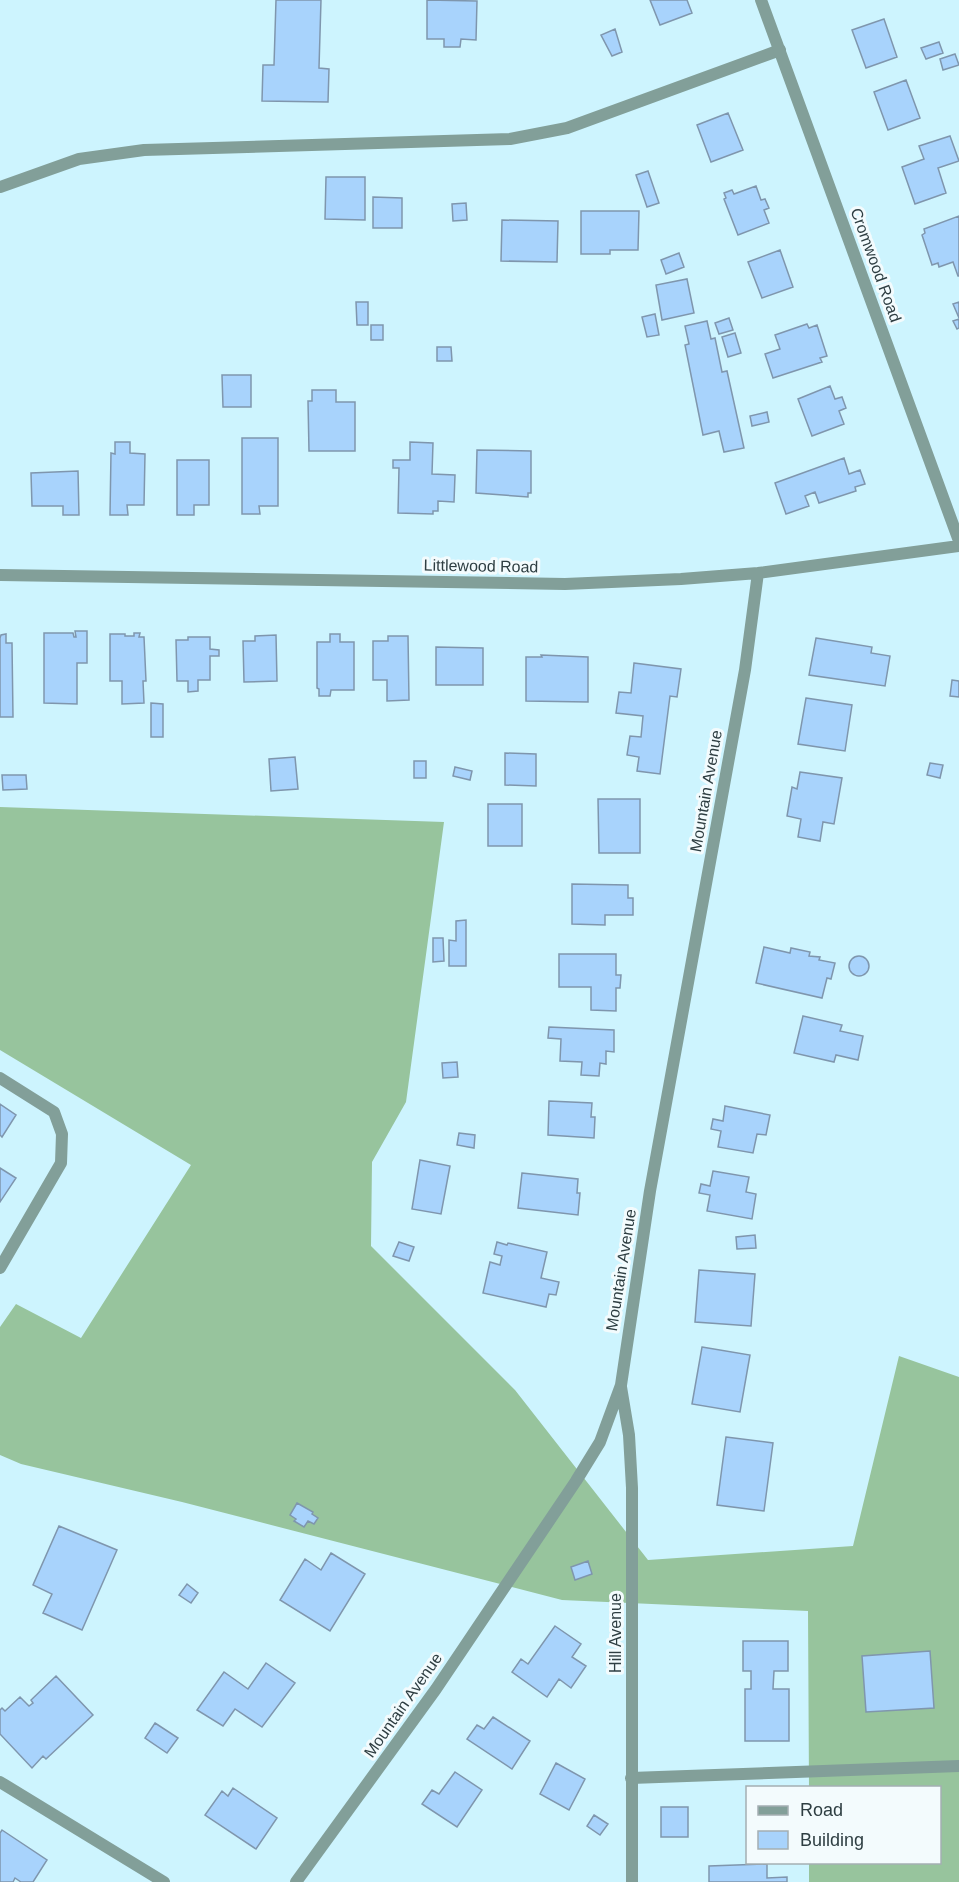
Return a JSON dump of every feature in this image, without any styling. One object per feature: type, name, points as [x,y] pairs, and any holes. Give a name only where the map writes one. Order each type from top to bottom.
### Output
[{"type":"street","name":"Cromwood Road","points":[[761,0],[959,541]]},
{"type":"street","points":[[0,187],[79,159],[144,150],[510,139],[567,128],[780,50]]},
{"type":"street","name":"Littlewood Road","points":[[0,575],[565,584],[758,573],[959,546]]},
{"type":"street","name":"Mountain Avenue","points":[[296,1882],[436,1689],[576,1481],[600,1442],[621,1385],[650,1191],[745,670],[758,573]]},
{"type":"street","points":[[0,1077],[54,1112],[62,1134],[61,1163],[0,1268]]},
{"type":"street","name":"Hill Avenue","points":[[621,1385],[629,1435],[632,1488],[632,1882]]},
{"type":"street","points":[[631,1778],[959,1766]]},
{"type":"street","points":[[0,1782],[164,1882]]},
{"type":"green space","points":[[0,807],[444,822],[406,1102],[372,1162],[371,1246],[515,1390],[648,1560],[853,1546],[899,1356],[959,1377],[959,1882],[809,1882],[809,1864],[941,1864],[941,1786],[809,1786],[808,1611],[562,1600],[182,1502],[21,1464],[0,1455],[0,1327],[16,1304],[81,1338],[191,1165],[0,1050]]},
{"type":"building","points":[[276,0],[321,0],[319,68],[329,69],[328,102],[262,101],[263,65],[274,65]]},
{"type":"building","points":[[427,0],[477,1],[476,40],[461,39],[460,47],[444,47],[444,39],[427,39]]},
{"type":"building","points":[[650,0],[687,0],[692,13],[660,25]]},
{"type":"building","points":[[884,19],[897,57],[866,68],[852,30]]},
{"type":"building","points":[[615,29],[622,52],[612,56],[601,35]]},
{"type":"building","points":[[939,42],[943,53],[926,59],[921,48]]},
{"type":"building","points":[[955,54],[959,65],[943,70],[940,59]]},
{"type":"building","points":[[906,80],[920,118],[888,130],[874,92]]},
{"type":"building","points":[[728,113],[743,150],[711,162],[697,125]]},
{"type":"building","points":[[950,136],[959,161],[938,168],[946,193],[915,204],[902,167],[924,159],[919,146]]},
{"type":"building","points":[[648,171],[659,203],[647,207],[636,175]]},
{"type":"building","points":[[326,177],[365,177],[365,220],[325,219]]},
{"type":"building","points":[[756,186],[761,200],[765,199],[769,208],[764,210],[769,223],[738,235],[724,199],[726,198],[724,193],[732,190],[734,194]]},
{"type":"building","points":[[373,197],[402,198],[402,228],[373,228]]},
{"type":"building","points":[[466,203],[467,220],[453,221],[452,204]]},
{"type":"building","points":[[581,211],[639,211],[638,250],[610,250],[610,254],[581,254]]},
{"type":"building","points":[[959,216],[958,276],[953,262],[939,267],[938,263],[932,265],[922,235],[925,233],[924,229]]},
{"type":"building","points":[[502,220],[558,221],[557,262],[501,261]]},
{"type":"building","points":[[780,250],[793,287],[762,298],[748,262]]},
{"type":"building","points":[[679,253],[684,267],[666,274],[661,260]]},
{"type":"building","points":[[687,279],[694,313],[662,320],[656,285]]},
{"type":"building","points":[[356,302],[368,302],[368,325],[357,325]]},
{"type":"building","points":[[959,302],[959,318],[953,304]]},
{"type":"building","points":[[655,314],[659,335],[647,337],[642,317]]},
{"type":"building","points":[[729,318],[733,330],[719,334],[715,323]]},
{"type":"building","points":[[959,319],[959,328],[957,329],[953,321]]},
{"type":"building","points":[[707,321],[711,339],[715,338],[722,372],[727,371],[744,448],[724,452],[719,431],[703,435],[685,345],[689,344],[685,326]]},
{"type":"building","points":[[807,324],[809,328],[817,325],[827,356],[820,358],[822,362],[773,378],[765,354],[780,349],[775,335]]},
{"type":"building","points":[[371,325],[383,325],[383,340],[371,340]]},
{"type":"building","points":[[735,333],[741,353],[728,357],[722,337]]},
{"type":"building","points":[[437,347],[451,347],[452,361],[437,361]]},
{"type":"building","points":[[222,375],[251,375],[251,407],[223,407]]},
{"type":"building","points":[[830,386],[835,399],[842,397],[846,408],[839,411],[844,424],[812,436],[798,399]]},
{"type":"building","points":[[312,390],[336,390],[336,402],[355,402],[355,451],[309,451],[308,401],[312,401]]},
{"type":"building","points":[[767,412],[769,422],[752,426],[750,416]]},
{"type":"building","points":[[242,438],[278,438],[278,506],[259,506],[260,514],[242,514]]},
{"type":"building","points":[[115,442],[130,442],[130,453],[145,454],[144,505],[127,505],[128,515],[110,515],[111,453],[115,454]]},
{"type":"building","points":[[410,442],[433,443],[432,474],[455,475],[454,502],[438,501],[438,511],[433,511],[433,514],[398,513],[399,468],[393,468],[393,460],[410,460]]},
{"type":"building","points":[[477,450],[531,451],[531,493],[528,493],[528,497],[476,493]]},
{"type":"building","points":[[844,458],[849,474],[860,470],[865,484],[855,487],[856,491],[819,503],[815,492],[805,496],[809,506],[786,514],[775,483]]},
{"type":"building","points":[[177,460],[209,460],[209,505],[194,505],[194,515],[177,515]]},
{"type":"building","points":[[78,471],[79,515],[63,515],[63,506],[32,506],[31,473]]},
{"type":"building","points":[[75,631],[87,631],[87,663],[77,663],[77,704],[44,703],[44,633],[73,633],[76,637]]},
{"type":"building","points":[[134,633],[140,633],[139,637],[144,637],[146,681],[143,681],[144,703],[122,704],[122,681],[110,681],[110,634],[134,636]]},
{"type":"building","points":[[6,634],[6,643],[12,643],[13,717],[0,717],[0,638],[1,635]]},
{"type":"building","points":[[330,634],[340,634],[340,642],[354,642],[354,690],[331,690],[330,696],[319,696],[317,642],[330,642]]},
{"type":"building","points":[[276,635],[277,681],[244,682],[243,641],[255,641],[255,636]]},
{"type":"building","points":[[388,636],[408,636],[409,700],[387,701],[387,680],[373,680],[373,641],[388,641]]},
{"type":"building","points":[[188,637],[210,637],[210,649],[219,650],[219,656],[210,656],[210,680],[198,680],[198,691],[188,692],[188,681],[177,681],[176,640],[188,640]]},
{"type":"building","points":[[816,638],[872,647],[871,653],[890,656],[885,686],[809,675]]},
{"type":"building","points":[[436,647],[483,648],[483,685],[436,685]]},
{"type":"building","points":[[541,655],[588,657],[588,702],[526,701],[526,657],[542,657]]},
{"type":"building","points":[[634,663],[681,669],[677,697],[670,696],[660,774],[637,771],[639,757],[627,755],[630,736],[641,737],[643,716],[616,713],[619,692],[631,693]]},
{"type":"building","points":[[952,680],[959,681],[959,697],[950,696]]},
{"type":"building","points":[[806,698],[852,705],[845,751],[798,744]]},
{"type":"building","points":[[151,703],[163,704],[163,737],[151,737]]},
{"type":"building","points":[[505,753],[536,754],[536,786],[505,785]]},
{"type":"building","points":[[295,757],[298,789],[271,791],[269,759]]},
{"type":"building","points":[[414,761],[426,761],[426,778],[414,778]]},
{"type":"building","points":[[930,763],[943,765],[940,778],[927,775]]},
{"type":"building","points":[[455,767],[472,771],[470,780],[453,776]]},
{"type":"building","points":[[800,772],[842,778],[834,824],[823,822],[820,841],[798,837],[801,819],[787,816],[792,787],[797,789]]},
{"type":"building","points":[[2,775],[26,775],[27,789],[3,790]]},
{"type":"building","points":[[598,799],[640,799],[640,853],[599,853]]},
{"type":"building","points":[[488,804],[522,804],[522,846],[488,846]]},
{"type":"building","points":[[572,884],[628,885],[628,898],[633,898],[633,915],[605,915],[605,925],[572,924]]},
{"type":"building","points":[[466,920],[466,966],[449,966],[449,940],[456,941],[456,921]]},
{"type":"building","points":[[433,938],[443,938],[444,961],[433,962]]},
{"type":"building","points":[[764,947],[790,953],[791,948],[810,952],[809,956],[820,957],[819,960],[835,963],[831,979],[827,978],[822,998],[756,983]]},
{"type":"building","points":[[559,954],[616,954],[616,975],[621,975],[620,988],[616,988],[616,1011],[591,1010],[591,987],[559,987]]},
{"type":"building","points":[[859,956],[866,959],[869,966],[866,973],[859,976],[852,973],[849,966],[852,959]]},
{"type":"building","points":[[803,1016],[842,1025],[840,1031],[863,1036],[858,1060],[836,1055],[834,1062],[794,1053]]},
{"type":"building","points":[[549,1027],[614,1030],[614,1052],[606,1051],[606,1064],[600,1063],[599,1076],[581,1075],[582,1062],[560,1061],[561,1039],[548,1038]]},
{"type":"building","points":[[457,1062],[458,1077],[443,1078],[442,1063]]},
{"type":"building","points":[[549,1101],[592,1103],[591,1117],[595,1117],[594,1138],[548,1135]]},
{"type":"building","points":[[0,1104],[16,1115],[2,1137],[0,1135]]},
{"type":"building","points":[[725,1106],[770,1115],[766,1135],[757,1134],[753,1153],[718,1147],[721,1131],[711,1129],[713,1119],[723,1121]]},
{"type":"building","points":[[459,1133],[475,1135],[474,1148],[457,1145]]},
{"type":"building","points":[[420,1160],[450,1166],[441,1214],[412,1209]]},
{"type":"building","points":[[0,1168],[16,1178],[0,1202]]},
{"type":"building","points":[[713,1171],[749,1177],[746,1192],[756,1194],[752,1219],[707,1211],[710,1195],[699,1193],[701,1184],[710,1186]]},
{"type":"building","points":[[522,1173],[578,1179],[577,1193],[580,1193],[578,1215],[518,1208]]},
{"type":"building","points":[[755,1235],[756,1248],[737,1249],[736,1237]]},
{"type":"building","points":[[399,1242],[414,1247],[409,1261],[393,1256]]},
{"type":"building","points":[[497,1242],[547,1252],[541,1278],[559,1282],[556,1295],[549,1294],[546,1307],[483,1293],[490,1262],[500,1265],[502,1256],[494,1254]]},
{"type":"building","points":[[699,1270],[755,1274],[751,1326],[695,1322]]},
{"type":"building","points":[[702,1347],[750,1355],[740,1412],[692,1404]]},
{"type":"building","points":[[726,1437],[773,1443],[764,1511],[717,1505]]},
{"type":"building","points":[[297,1503],[313,1512],[312,1514],[318,1518],[314,1524],[308,1521],[304,1527],[294,1521],[296,1519],[290,1515]]},
{"type":"building","points":[[59,1526],[117,1550],[82,1630],[43,1613],[52,1594],[33,1585]]},
{"type":"building","points":[[331,1553],[365,1574],[330,1631],[280,1600],[305,1559],[321,1570]]},
{"type":"building","points":[[588,1561],[592,1574],[575,1580],[571,1567]]},
{"type":"building","points":[[187,1584],[198,1593],[191,1603],[179,1595]]},
{"type":"building","points":[[555,1626],[581,1644],[572,1657],[586,1666],[571,1688],[559,1679],[547,1697],[512,1672],[521,1659],[528,1664]]},
{"type":"building","points":[[743,1641],[788,1641],[788,1671],[774,1671],[773,1689],[789,1689],[789,1741],[745,1741],[745,1689],[751,1689],[751,1671],[743,1671]]},
{"type":"building","points":[[930,1651],[934,1708],[866,1712],[862,1656]]},
{"type":"building","points":[[266,1663],[295,1683],[262,1727],[235,1709],[223,1726],[197,1710],[224,1672],[248,1689]]},
{"type":"building","points":[[56,1676],[93,1715],[46,1759],[43,1756],[32,1768],[0,1734],[0,1710],[2,1708],[5,1711],[20,1697],[29,1706],[33,1703],[31,1700]]},
{"type":"building","points":[[493,1717],[530,1741],[512,1769],[467,1739],[477,1725],[484,1729]]},
{"type":"building","points":[[155,1723],[178,1738],[167,1753],[145,1738]]},
{"type":"building","points":[[556,1763],[585,1779],[569,1810],[540,1794]]},
{"type":"building","points":[[455,1772],[482,1790],[457,1827],[422,1804],[432,1790],[439,1794]]},
{"type":"building","points":[[233,1788],[277,1818],[256,1849],[205,1815],[222,1791],[228,1796]]},
{"type":"building","points":[[661,1807],[688,1807],[688,1837],[661,1837]]},
{"type":"building","points":[[594,1815],[608,1824],[600,1835],[587,1826]]},
{"type":"building","points":[[2,1830],[47,1860],[33,1882],[21,1882],[15,1878],[13,1882],[0,1882],[0,1833]]},
{"type":"building","points":[[767,1864],[767,1878],[787,1877],[787,1882],[709,1882],[709,1866]]}]
